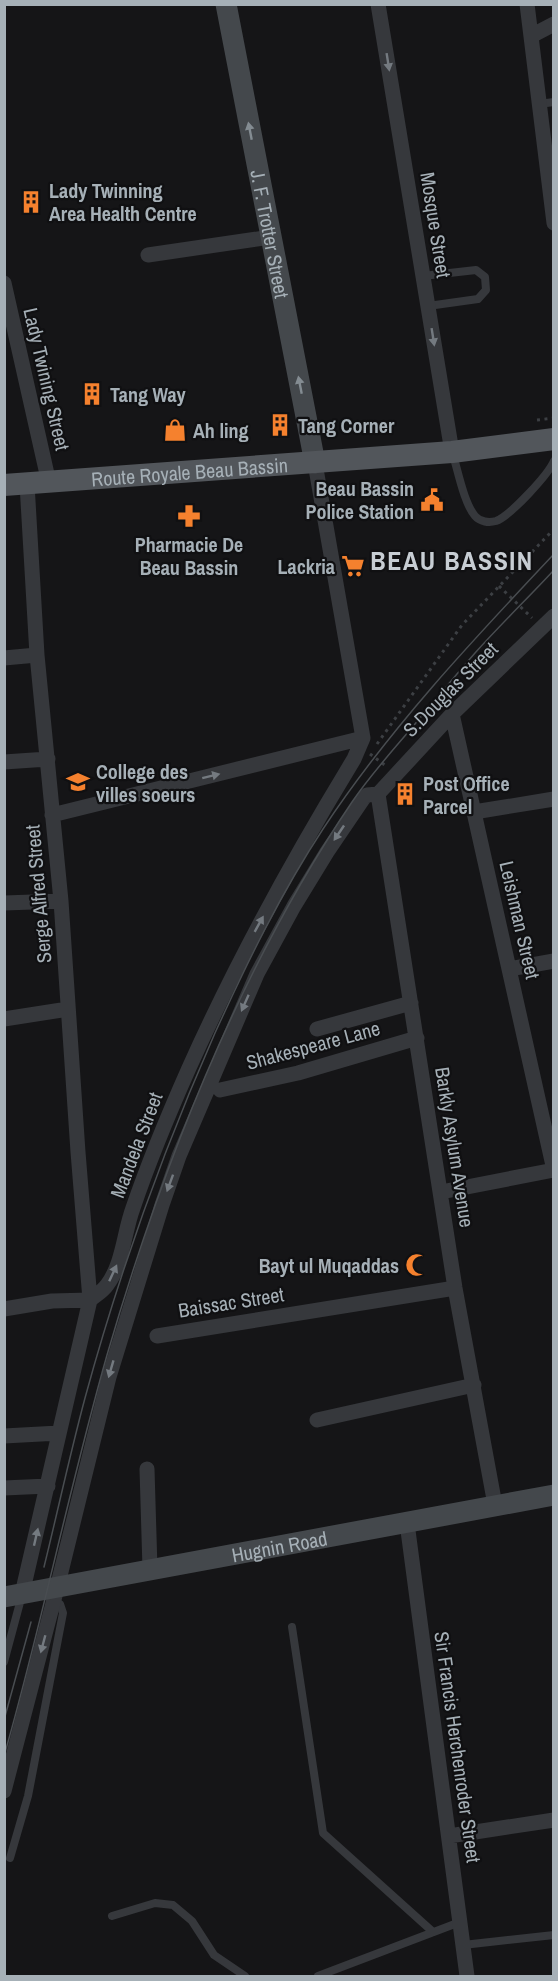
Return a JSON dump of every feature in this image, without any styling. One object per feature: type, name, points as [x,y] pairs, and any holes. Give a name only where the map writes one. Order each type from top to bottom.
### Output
[{"type":"main road","name":"Route Royale Beau Bassin","points":[[27,484],[452,452],[554,439]]},
{"type":"street","name":"J. F. Trotter Street","points":[[225,4],[315,463]]},
{"type":"street","name":"Mosque Street","points":[[378,4],[452,452]]},
{"type":"street","points":[[527,4],[531,36],[546,103],[554,223]]},
{"type":"street","points":[[531,36],[554,24]]},
{"type":"street","points":[[148,255],[271,237]]},
{"type":"street","name":"Lady Twining Street","points":[[4,283],[27,484]]},
{"type":"street","points":[[52,815],[370,741],[315,463]]},
{"type":"street","name":"Serge Alfred Street","points":[[27,484],[37,655],[61,901],[90,1300]]},
{"type":"street","name":"S.Douglas Street","points":[[56,1594],[112,1366],[141,1270],[179,1156],[257,974],[277,935],[327,852],[363,799],[382,789],[452,714],[554,616]]},
{"type":"street","points":[[4,658],[37,655]]},
{"type":"street","name":"Leishman Street","points":[[452,714],[554,1170]]},
{"type":"street","name":"Mandela Street","points":[[90,1300],[107,1286],[116,1269],[133,1209],[171,1113],[192,1061],[241,958],[354,759],[370,741]]},
{"type":"street","points":[[4,762],[48,759]]},
{"type":"street","name":"Barkly Asylum Avenue","points":[[382,789],[411,1003],[455,1288],[495,1505]]},
{"type":"street","points":[[474,812],[554,799]]},
{"type":"street","points":[[4,903],[61,901]]},
{"type":"street","points":[[509,969],[554,961]]},
{"type":"street","points":[[317,1029],[411,1003]]},
{"type":"street","points":[[4,1019],[68,1009]]},
{"type":"street","name":"Shakespeare Lane","points":[[220,1090],[298,1073],[417,1038]]},
{"type":"street","points":[[441,1192],[554,1170]]},
{"type":"street","name":"Baissac Street","points":[[156,1335],[455,1288]]},
{"type":"street","points":[[4,1310],[52,1301],[90,1300],[48,1486],[13,1595]]},
{"type":"street","points":[[316,1420],[474,1385]]},
{"type":"street","points":[[4,1436],[59,1433]]},
{"type":"street","points":[[147,1470],[150,1569]]},
{"type":"street","points":[[4,1488],[48,1486]]},
{"type":"street","name":"Hugnin Road","points":[[13,1595],[56,1594],[150,1569],[554,1495]]},
{"type":"street","name":"Sir Francis Herchenroder Street","points":[[407,1523],[467,1977]]},
{"type":"street","points":[[4,1791],[56,1594]]},
{"type":"street","points":[[449,1836],[554,1820]]},
{"type":"lane","points":[[423,276],[476,270],[485,278],[486,290],[478,299],[428,306]]},
{"type":"lane","points":[[452,452],[468,504],[475,516],[482,521],[495,521],[504,516],[541,481],[554,461]]},
{"type":"lane","points":[[10,1858],[28,1796],[63,1613],[56,1594]]},
{"type":"lane","points":[[4,1662],[13,1595]]},
{"type":"lane","points":[[292,1627],[323,1833],[433,1932]]},
{"type":"lane","points":[[112,1916],[155,1903],[173,1905],[192,1921],[214,1955],[245,1977]]},
{"type":"lane","points":[[318,1977],[460,1922]]},
{"type":"lane","points":[[463,1945],[554,1935]]},
{"type":"path","points":[[370,741],[462,625],[554,530]]},
{"type":"path","points":[[499,586],[542,628]]},
{"type":"path","points":[[370,753],[386,765],[377,777],[382,789]]},
{"type":"tram line","points":[[44,1567],[85,1398],[127,1259],[196,1077],[252,955],[308,853],[375,756],[462,653],[554,554]]},
{"type":"tram line","points":[[4,1756],[93,1405],[129,1284],[179,1140],[240,999],[312,865],[359,792],[475,653],[554,570]]},
{"type":"tram line","points":[[4,1720],[31,1622]]},
{"type":"place","name":"Lady Twinning Area Health Centre","points":[[31,202]]},
{"type":"place","name":"Tang Way","points":[[92,394]]},
{"type":"place","name":"Tang Corner","points":[[280,425]]},
{"type":"place","name":"Ah ling","points":[[175,430]]},
{"type":"place","name":"Beau Bassin Police Station","points":[[432,500]]},
{"type":"place","name":"Pharmacie De Beau Bassin","points":[[189,516]]},
{"type":"place","name":"Lackria","points":[[353,566]]},
{"type":"place","name":"College des villes soeurs","points":[[78,782]]},
{"type":"place","name":"Post Office Parcel","points":[[405,794]]},
{"type":"place","name":"Bayt ul Muqaddas","points":[[417,1265]]},
{"type":"district","name":"BEAU BASSIN","points":[[452,560]]}]
